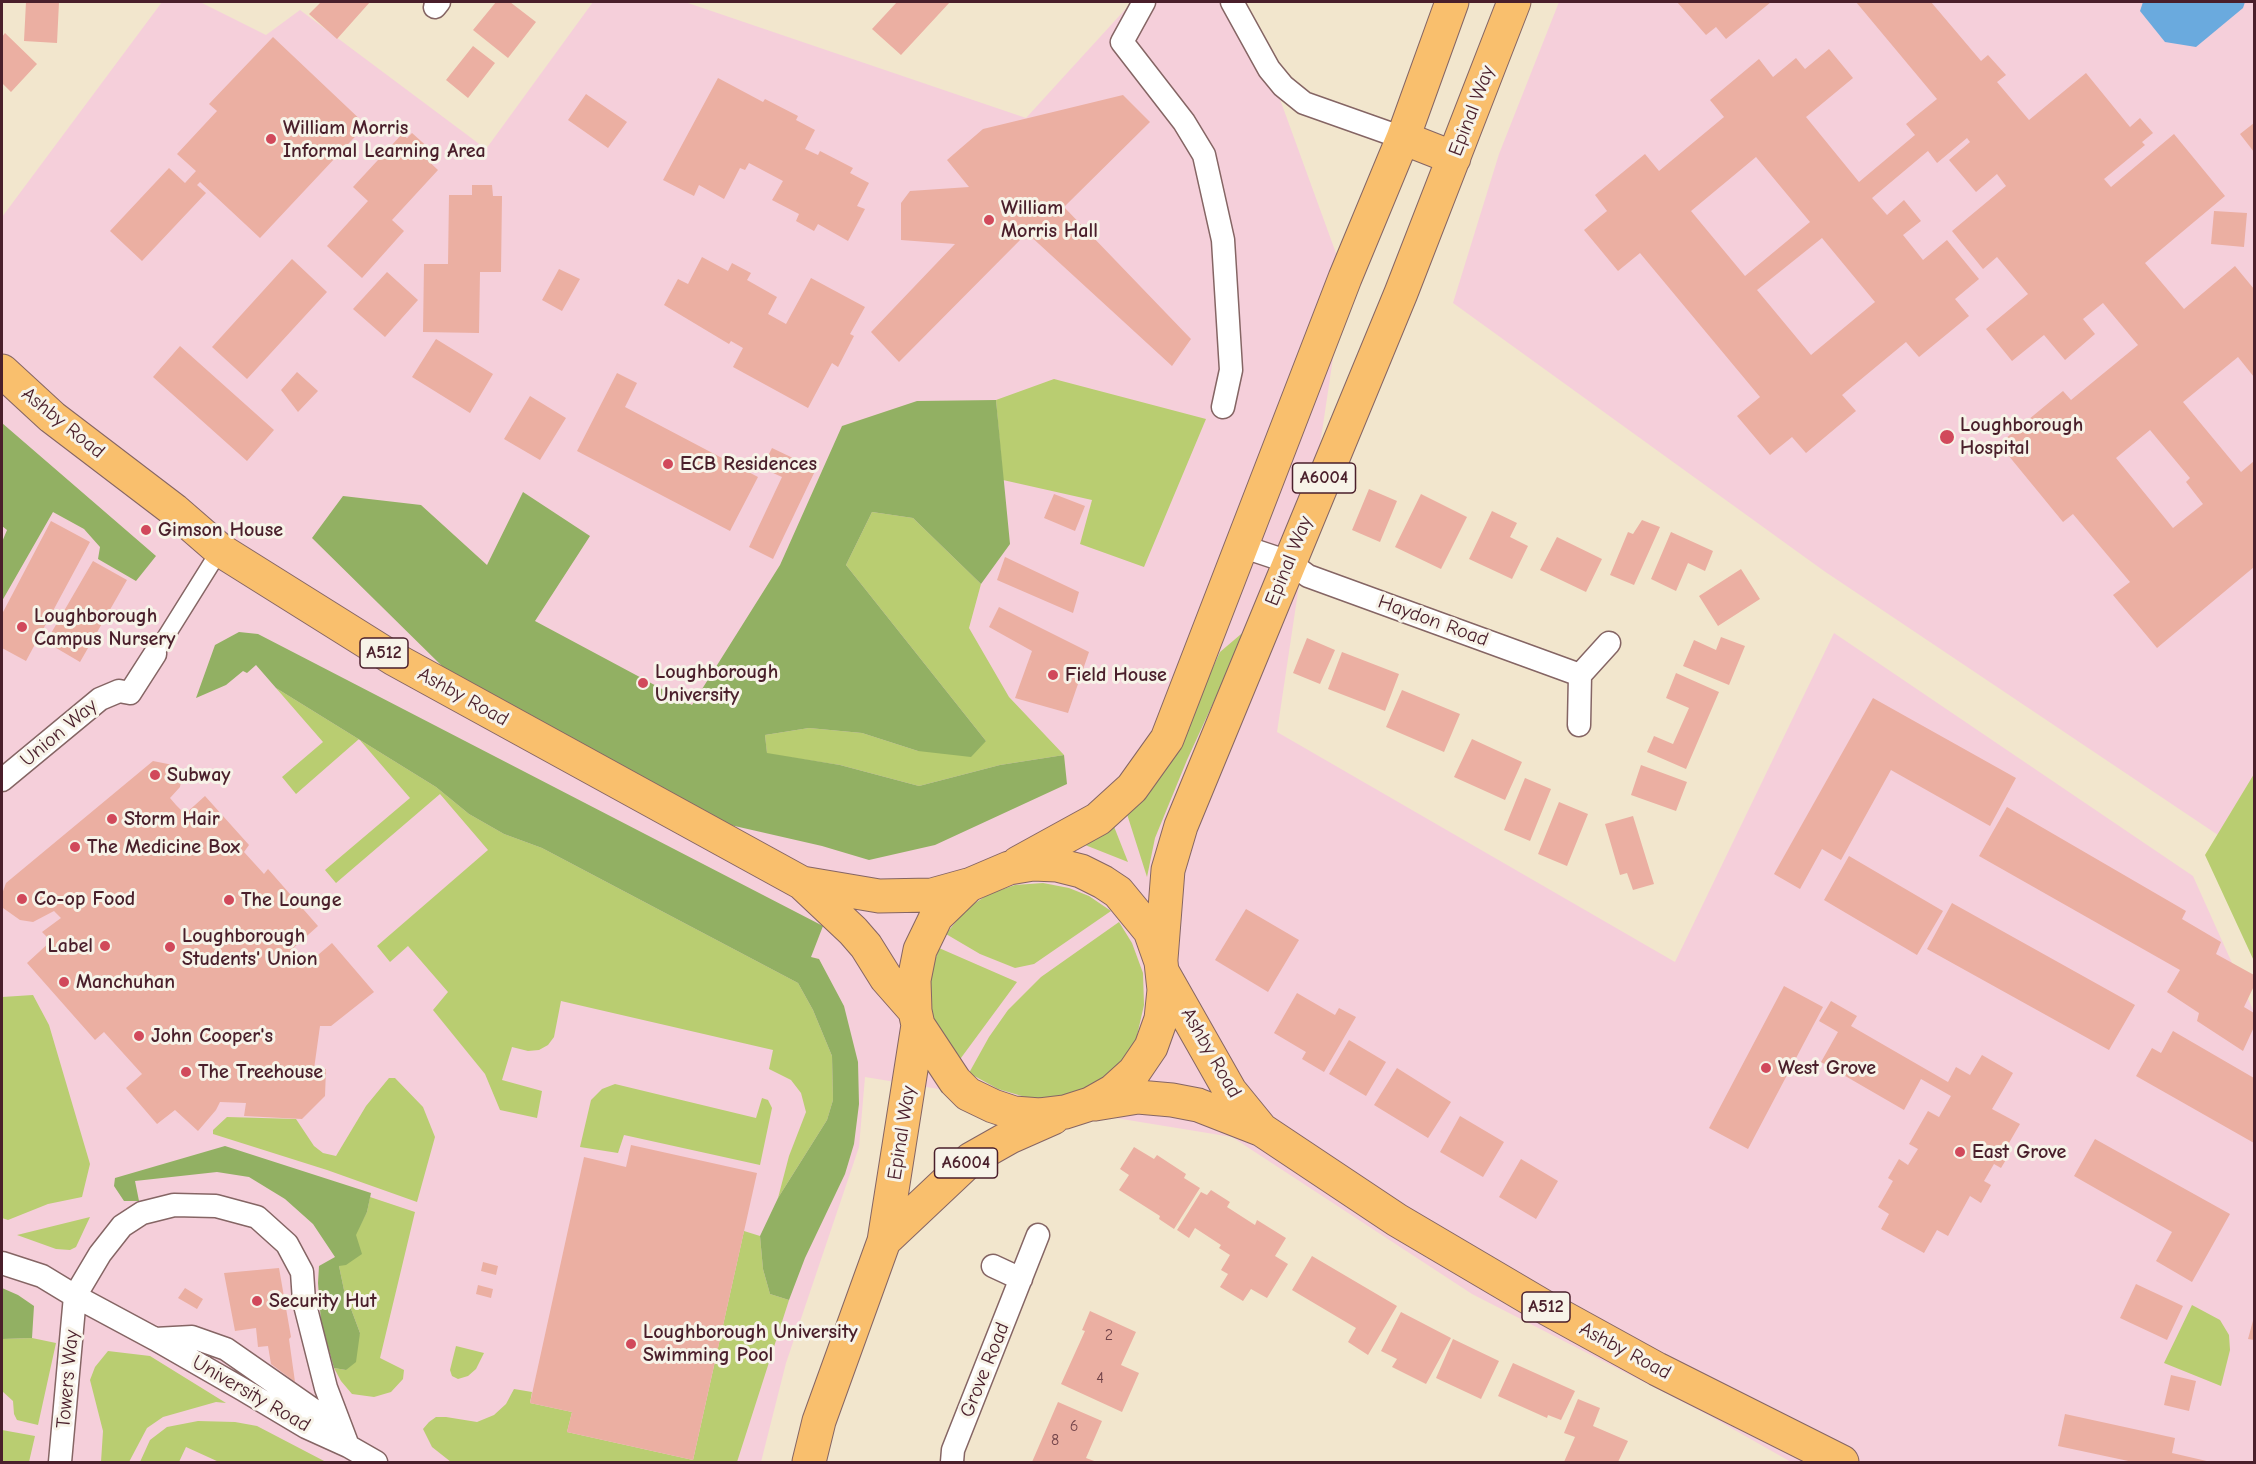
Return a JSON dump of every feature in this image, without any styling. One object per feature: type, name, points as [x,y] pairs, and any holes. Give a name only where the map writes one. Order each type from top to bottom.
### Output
[{"type":"main road","name":"A6004","points":[[1009,868],[1098,819],[1132,788],[1167,739],[1345,278],[1403,138],[1452,2]]},
{"type":"main road","name":"Epinal Way","points":[[884,1241],[970,1159],[1010,1137],[1113,1091],[1134,1072],[1150,1047],[1161,1019],[1168,870],[1181,826],[1401,293],[1514,2]]},
{"type":"main road","points":[[1403,138],[1455,158]]},
{"type":"main road","name":"Ashby Road","points":[[2,371],[52,417],[174,510],[219,550],[394,659],[802,884],[866,946],[886,978],[917,1018],[955,1081],[968,1094],[993,1107],[1014,1113],[1040,1115],[1138,1097],[1172,1100],[1198,1105],[1262,1130],[1397,1220],[1548,1309],[1657,1369],[1842,1462]]},
{"type":"main road","points":[[969,885],[1009,868],[1034,864],[1057,865],[1081,872],[1103,882],[1118,892],[1128,903],[1149,931],[1162,967]]},
{"type":"main road","name":"Ashby Road","points":[[802,884],[879,896],[932,895],[969,885]]},
{"type":"main road","name":"Epinal Way","points":[[809,1462],[819,1421],[884,1241],[917,1018],[914,980],[920,950],[936,917],[969,885]]},
{"type":"main road","name":"Ashby Road","points":[[1162,967],[1230,1091],[1262,1130]]},
{"type":"street","points":[[1144,2],[1122,42],[1184,122],[1204,155],[1223,240],[1231,370],[1223,407]]},
{"type":"street","points":[[1232,2],[1269,69],[1283,86],[1304,103],[1403,138]]},
{"type":"street","name":"Haydon Road","points":[[1241,546],[1289,562],[1308,576],[1580,675]]},
{"type":"street","name":"Union Way","points":[[3,777],[100,699],[119,691],[130,693],[219,550]]},
{"type":"street","points":[[1579,725],[1580,675],[1609,643]]},
{"type":"street","points":[[75,1296],[100,1254],[122,1226],[142,1213],[174,1205],[216,1206],[257,1218],[287,1244],[302,1272],[304,1301],[326,1388],[348,1446]]},
{"type":"street","name":"Grove Road","points":[[952,1462],[953,1450],[1038,1235]]},
{"type":"street","name":"University Road","points":[[2,1263],[42,1276],[155,1339],[192,1337],[226,1349],[315,1411],[348,1446],[376,1462]]},
{"type":"street","points":[[993,1266],[1021,1279]]},
{"type":"street","name":"Towers Way","points":[[60,1462],[75,1296]]},
{"type":"shaded area","name":"Loughborough University","points":[[162,2],[200,2],[266,35],[300,10],[486,149],[593,2],[685,2],[1026,118],[1132,2],[1234,2],[1269,69],[1345,278],[1277,732],[1675,962],[1834,633],[2193,876],[2254,1012],[2254,1462],[1791,1462],[1710,1416],[1472,1294],[1232,1137],[865,1077],[859,1147],[786,1363],[761,1462],[2,1462],[2,217]]},
{"type":"shaded area","name":"Loughborough Hospital","points":[[1559,2],[2254,2],[2254,774],[2218,835],[1824,571],[1453,303],[1499,154]]},
{"type":"green space","points":[[1054,379],[1206,419],[1144,567],[1080,544],[1092,500],[1003,480],[996,400]]},
{"type":"green space","points":[[996,400],[1010,544],[981,584],[913,518],[872,512],[846,565],[986,741],[971,757],[918,751],[862,733],[809,728],[765,735],[767,753],[840,765],[919,786],[1000,765],[1064,755],[1067,784],[935,845],[869,860],[822,846],[704,819],[445,669],[312,538],[343,496],[421,505],[487,565],[523,492],[590,536],[535,621],[692,705],[780,565],[842,426],[917,401]]},
{"type":"green space","points":[[2,423],[156,556],[136,581],[98,559],[100,547],[84,529],[53,512],[2,601],[2,542],[7,530],[2,526]]},
{"type":"green space","points":[[872,512],[913,518],[981,584],[969,628],[1009,697],[1064,755],[1000,765],[919,786],[840,765],[767,754],[765,735],[809,728],[862,733],[918,751],[986,741],[846,565]]},
{"type":"green space","points":[[1247,629],[1187,760],[1155,838],[1147,877],[1126,811],[1173,754],[1220,652]]},
{"type":"green space","points":[[239,632],[258,634],[823,926],[811,957],[819,959],[844,1006],[858,1062],[859,1104],[854,1144],[845,1174],[805,1258],[789,1300],[770,1294],[763,1269],[760,1236],[778,1198],[827,1120],[833,1100],[832,1056],[813,1010],[798,983],[542,848],[504,834],[469,814],[436,787],[276,688],[256,665],[247,673],[243,671],[226,685],[196,698],[215,645]]},
{"type":"green space","points":[[276,688],[359,739],[296,794],[282,777],[323,742]]},
{"type":"green space","points":[[360,740],[436,787],[469,814],[504,834],[542,848],[798,983],[813,1010],[832,1056],[833,1100],[827,1120],[778,1198],[789,1156],[806,1112],[801,1093],[791,1080],[769,1069],[773,1050],[561,1001],[554,1037],[548,1045],[539,1050],[528,1051],[512,1047],[502,1080],[542,1091],[537,1118],[500,1110],[485,1074],[433,1010],[448,992],[408,946],[390,962],[377,946],[488,850],[440,794],[336,883],[325,870],[410,798]]},
{"type":"green space","points":[[2254,774],[2254,961],[2205,855]]},
{"type":"green space","points":[[1113,824],[1128,862],[1080,843]]},
{"type":"green space","points":[[1043,883],[1069,888],[1089,896],[1111,911],[1034,964],[1015,968],[980,954],[946,934],[966,909],[989,894],[1015,885]]},
{"type":"green space","points":[[1119,922],[1132,943],[1143,973],[1144,1005],[1136,1040],[1118,1068],[1092,1090],[1063,1098],[1032,1099],[998,1089],[969,1073],[989,1037],[1008,1010],[1041,977]]},
{"type":"green space","points":[[939,948],[1017,982],[958,1062],[942,1041],[931,1010],[930,977]]},
{"type":"green space","points":[[33,995],[49,1025],[90,1164],[82,1197],[48,1204],[8,1220],[2,1218],[2,997]]},
{"type":"green space","points":[[389,1078],[395,1078],[423,1107],[435,1137],[417,1202],[327,1170],[213,1134],[213,1130],[227,1117],[296,1119],[314,1146],[323,1153],[336,1156],[366,1106]]},
{"type":"green space","points":[[615,1084],[756,1118],[762,1098],[768,1100],[772,1108],[760,1165],[624,1135],[618,1153],[580,1147],[591,1100],[602,1089]]},
{"type":"green space","points":[[225,1146],[371,1193],[367,1212],[356,1235],[362,1254],[346,1265],[339,1266],[344,1290],[360,1333],[356,1362],[346,1370],[334,1368],[321,1322],[319,1266],[335,1257],[313,1224],[285,1199],[249,1177],[217,1172],[135,1181],[139,1201],[124,1201],[114,1186],[115,1178]]},
{"type":"green space","points":[[370,1197],[415,1212],[380,1358],[404,1370],[403,1379],[391,1392],[374,1397],[352,1394],[334,1368],[346,1370],[360,1333],[344,1290],[339,1266],[367,1212]]},
{"type":"green space","points":[[90,1217],[76,1247],[70,1250],[56,1249],[17,1235]]},
{"type":"green space","points":[[744,1231],[760,1236],[763,1269],[770,1294],[789,1300],[737,1462],[451,1462],[432,1447],[423,1429],[436,1417],[477,1422],[494,1415],[506,1404],[514,1389],[532,1392],[530,1403],[572,1412],[567,1432],[693,1460]]},
{"type":"green space","points":[[2,1288],[34,1306],[32,1338],[2,1339]]},
{"type":"green space","points":[[2192,1305],[2220,1320],[2229,1335],[2230,1350],[2221,1386],[2164,1363]]},
{"type":"green space","points":[[32,1338],[56,1343],[38,1425],[17,1420],[13,1401],[2,1391],[2,1339]]},
{"type":"green space","points":[[456,1346],[484,1353],[476,1369],[468,1376],[458,1379],[452,1376],[450,1370]]},
{"type":"green space","points":[[108,1351],[150,1356],[226,1403],[216,1402],[163,1417],[147,1428],[129,1462],[101,1462],[103,1431],[90,1380],[95,1367]]},
{"type":"green space","points":[[198,1421],[235,1422],[257,1426],[326,1462],[219,1462],[186,1447],[179,1462],[140,1462],[150,1440],[167,1427]]},
{"type":"green space","points":[[2,1430],[35,1436],[29,1462],[2,1462]]},
{"type":"water","points":[[2143,2],[2245,2],[2243,8],[2196,47],[2165,42],[2140,11]]},
{"type":"building","points":[[26,2],[59,2],[57,43],[24,41]]},
{"type":"building","points":[[321,2],[370,2],[337,39],[309,14]]},
{"type":"building","points":[[496,2],[510,2],[536,22],[508,58],[473,30]]},
{"type":"building","points":[[897,2],[950,2],[901,55],[872,29]]},
{"type":"building","points":[[1677,2],[1771,2],[1726,39],[1716,27],[1706,35]]},
{"type":"building","points":[[1856,2],[1931,2],[1981,61],[1988,55],[2006,75],[1997,82],[2029,120],[2086,73],[2130,127],[2140,118],[2153,133],[2142,142],[2145,145],[2104,179],[2111,187],[2174,134],[2225,196],[2145,263],[2184,309],[2235,266],[2254,289],[2254,377],[2238,357],[2183,402],[2241,472],[2254,461],[2254,567],[2157,648],[2113,595],[2130,582],[2073,514],[2063,522],[1999,444],[2063,391],[2071,400],[2138,345],[2103,303],[2083,319],[2095,334],[2065,360],[2044,335],[2012,361],[1986,329],[2028,294],[1997,257],[1983,269],[1952,231],[2006,186],[1997,174],[1976,192],[1949,160],[1970,142],[1967,138],[1937,163],[1928,151],[1872,198],[1887,215],[1904,200],[1921,221],[1903,235],[1923,260],[1947,240],[1979,279],[1955,299],[1969,316],[1919,357],[1906,342],[1842,395],[1856,411],[1806,453],[1792,437],[1770,455],[1737,416],[1760,397],[1640,253],[1618,271],[1584,230],[1607,211],[1595,195],[1645,154],[1659,171],[1724,117],[1710,100],[1759,59],[1773,77],[1796,58],[1805,69],[1829,49],[1853,78],[1806,117],[1859,182],[1915,135],[1906,124],[1937,99]],"holes":[[[1756,157],[1810,222],[1745,276],[1691,211]],[[1822,238],[1875,302],[1811,355],[1757,290]],[[2150,430],[2190,478],[2186,482],[2203,504],[2173,528],[2116,458]]]},
{"type":"building","points":[[5,33],[37,64],[11,92],[2,83],[2,37]]},
{"type":"building","name":"William Morris Informal Learning Area","points":[[273,37],[366,125],[260,238],[200,182],[197,185],[206,193],[142,261],[110,231],[169,168],[185,183],[196,171],[177,154],[217,111],[209,104]]},
{"type":"building","points":[[473,46],[495,63],[468,98],[446,80]]},
{"type":"building","points":[[718,78],[763,102],[765,99],[798,116],[796,120],[815,130],[805,149],[818,155],[820,151],[853,168],[850,173],[869,183],[857,206],[865,209],[848,241],[818,224],[814,231],[796,221],[799,214],[772,200],[783,181],[749,163],[745,170],[740,168],[724,199],[699,185],[694,196],[663,180]]},
{"type":"building","points":[[586,94],[627,122],[608,148],[568,120]]},
{"type":"building","name":"William Morris Hall","points":[[1123,95],[1150,122],[1064,207],[1191,339],[1172,366],[1027,233],[899,362],[871,332],[955,244],[901,240],[901,203],[910,191],[969,187],[947,160],[983,129]]},
{"type":"building","points":[[2254,123],[2254,152],[2240,134]]},
{"type":"building","points":[[412,133],[431,150],[424,157],[438,170],[392,220],[404,231],[362,278],[327,246],[368,201],[353,187],[402,134],[407,138]]},
{"type":"building","points":[[472,185],[492,185],[493,196],[502,196],[501,272],[480,272],[479,333],[423,332],[424,264],[448,264],[449,195],[472,195]]},
{"type":"building","points":[[2214,211],[2247,213],[2244,247],[2211,244]]},
{"type":"building","points":[[702,257],[728,271],[732,263],[751,273],[747,280],[777,297],[768,314],[786,324],[811,278],[865,307],[850,334],[854,336],[838,367],[832,363],[808,408],[733,367],[743,348],[731,341],[729,344],[664,305],[678,279],[688,284]]},
{"type":"building","points":[[292,259],[327,292],[247,379],[212,347]]},
{"type":"building","points":[[559,269],[580,279],[562,311],[542,300]]},
{"type":"building","points":[[387,272],[418,300],[385,337],[353,309]]},
{"type":"building","points":[[436,339],[493,374],[470,413],[412,377]]},
{"type":"building","points":[[180,346],[274,430],[247,461],[153,377]]},
{"type":"building","points":[[297,372],[318,391],[298,412],[281,390]]},
{"type":"building","name":"ECB Residences","points":[[617,373],[637,383],[625,407],[758,477],[730,531],[577,451]]},
{"type":"building","points":[[530,396],[566,418],[540,460],[504,439]]},
{"type":"building","points":[[772,448],[816,469],[773,559],[749,547],[782,477],[762,468]]},
{"type":"building","points":[[1369,489],[1397,501],[1380,542],[1352,530]]},
{"type":"building","points":[[1054,494],[1085,506],[1075,531],[1044,518]]},
{"type":"building","points":[[1421,494],[1467,517],[1441,569],[1395,547]]},
{"type":"building","points":[[1492,511],[1517,523],[1510,537],[1528,546],[1512,579],[1469,559]]},
{"type":"building","points":[[1642,520],[1660,527],[1634,585],[1610,575],[1628,532],[1633,534]]},
{"type":"building","points":[[51,521],[90,542],[26,661],[2,648],[2,614]]},
{"type":"building","points":[[1671,532],[1713,551],[1705,571],[1688,563],[1676,591],[1651,579]]},
{"type":"building","points":[[1557,537],[1602,559],[1586,592],[1540,570]]},
{"type":"building","points":[[1005,557],[1079,592],[1073,613],[997,580]]},
{"type":"building","points":[[93,561],[127,580],[80,662],[46,642]]},
{"type":"building","points":[[1741,569],[1760,599],[1718,626],[1699,596]]},
{"type":"building","name":"Field House","points":[[999,607],[1089,652],[1068,713],[1015,698],[1032,651],[989,627]]},
{"type":"building","points":[[1721,637],[1745,646],[1729,685],[1683,666],[1694,640],[1716,650]]},
{"type":"building","points":[[1307,638],[1335,650],[1320,684],[1293,673]]},
{"type":"building","points":[[1342,652],[1399,674],[1385,711],[1328,689]]},
{"type":"building","points":[[1676,673],[1719,692],[1686,769],[1647,752],[1654,736],[1673,744],[1689,708],[1666,698]]},
{"type":"building","points":[[1402,690],[1460,714],[1444,752],[1386,727]]},
{"type":"building","points":[[1873,698],[2016,778],[1990,826],[1891,770],[1841,860],[1822,849],[1800,889],[1774,874]]},
{"type":"building","points":[[1472,739],[1522,762],[1505,800],[1454,777]]},
{"type":"building","name":"Loughborough Students' Union","points":[[153,761],[173,765],[182,776],[180,787],[170,798],[185,814],[205,796],[249,845],[244,852],[264,874],[268,869],[318,926],[290,951],[305,966],[332,943],[374,992],[331,1026],[320,1026],[314,1069],[326,1069],[325,1096],[302,1119],[244,1116],[246,1103],[220,1102],[198,1131],[175,1110],[157,1124],[126,1088],[142,1074],[104,1032],[95,1040],[27,963],[51,941],[42,932],[61,918],[54,911],[33,922],[20,920],[3,908],[2,894],[6,883]]},
{"type":"building","points":[[1641,765],[1687,782],[1676,811],[1631,795]]},
{"type":"building","points":[[1525,778],[1551,789],[1530,841],[1504,830]]},
{"type":"building","points":[[1559,802],[1588,814],[1567,866],[1538,854]]},
{"type":"building","points":[[2007,807],[2186,911],[2182,919],[2221,942],[2216,954],[2254,975],[2254,986],[2244,1007],[2254,1013],[2254,1027],[2243,1051],[2197,1021],[2199,1013],[2167,992],[2180,970],[1979,856]]},
{"type":"building","points":[[1633,816],[1654,884],[1633,890],[1627,873],[1620,875],[1605,824]]},
{"type":"building","points":[[1849,856],[1943,911],[1917,955],[1824,900]]},
{"type":"building","points":[[1952,903],[2135,1005],[2109,1050],[1927,949]]},
{"type":"building","points":[[1246,909],[1299,940],[1268,992],[1215,960]]},
{"type":"building","name":"West Grove","points":[[1784,986],[1823,1007],[1748,1149],[1709,1128]]},
{"type":"building","points":[[1297,993],[1335,1015],[1339,1008],[1356,1017],[1324,1072],[1302,1059],[1306,1052],[1274,1033]]},
{"type":"building","name":"East Grove","points":[[1831,1001],[1857,1016],[1851,1026],[1948,1082],[1956,1067],[1970,1075],[1982,1055],[2013,1073],[1992,1109],[2020,1124],[2002,1155],[2007,1158],[2001,1168],[1994,1164],[1984,1181],[1991,1185],[1981,1203],[1970,1196],[1948,1236],[1937,1230],[1924,1253],[1881,1229],[1889,1214],[1878,1207],[1893,1181],[1888,1178],[1899,1159],[1908,1165],[1918,1149],[1909,1144],[1928,1111],[1939,1117],[1951,1096],[1921,1079],[1904,1110],[1821,1062],[1838,1032],[1819,1021]]},
{"type":"building","points":[[2173,1031],[2254,1078],[2254,1143],[2136,1076],[2152,1048],[2161,1053]]},
{"type":"building","points":[[1349,1040],[1386,1062],[1366,1096],[1329,1074]]},
{"type":"building","points":[[1397,1068],[1451,1102],[1428,1138],[1374,1105]]},
{"type":"building","points":[[1460,1116],[1504,1142],[1483,1177],[1440,1152]]},
{"type":"building","points":[[2095,1139],[2230,1214],[2192,1282],[2156,1261],[2172,1232],[2074,1176]]},
{"type":"building","name":"Loughborough University Swimming Pool","points":[[631,1145],[757,1173],[693,1460],[567,1432],[572,1412],[530,1403],[584,1157],[626,1167]]},
{"type":"building","points":[[1134,1147],[1154,1159],[1157,1155],[1186,1174],[1184,1178],[1200,1188],[1174,1229],[1159,1219],[1160,1216],[1119,1190],[1129,1175],[1120,1169]]},
{"type":"building","points":[[1521,1159],[1558,1181],[1536,1219],[1499,1197]]},
{"type":"building","points":[[1211,1190],[1230,1202],[1227,1207],[1255,1225],[1257,1220],[1286,1238],[1275,1256],[1288,1264],[1267,1298],[1251,1289],[1243,1301],[1220,1287],[1228,1274],[1221,1270],[1230,1255],[1219,1248],[1221,1245],[1195,1228],[1189,1238],[1177,1230],[1201,1192],[1207,1195]]},
{"type":"building","points":[[1312,1256],[1397,1306],[1368,1355],[1348,1342],[1356,1328],[1292,1290]]},
{"type":"building","points":[[483,1262],[498,1266],[496,1275],[481,1271]]},
{"type":"building","name":"Security Hut","points":[[279,1268],[291,1337],[289,1339],[295,1382],[271,1364],[268,1346],[258,1347],[256,1328],[235,1331],[224,1273]]},
{"type":"building","points":[[2136,1284],[2183,1306],[2167,1340],[2120,1318]]},
{"type":"building","points":[[478,1285],[493,1289],[491,1298],[476,1294]]},
{"type":"building","points":[[185,1288],[203,1299],[197,1309],[178,1298]]},
{"type":"building","points":[[1090,1311],[1136,1332],[1121,1365],[1139,1373],[1122,1412],[1061,1384],[1085,1331],[1082,1330]]},
{"type":"building","points":[[1401,1312],[1451,1338],[1426,1384],[1392,1367],[1397,1359],[1381,1351]]},
{"type":"building","points":[[2254,1317],[2254,1340],[2248,1339]]},
{"type":"building","points":[[1453,1339],[1499,1361],[1481,1399],[1436,1378]]},
{"type":"building","points":[[1513,1363],[1575,1391],[1561,1420],[1548,1415],[1547,1418],[1498,1396]]},
{"type":"building","points":[[2171,1375],[2196,1381],[2189,1411],[2164,1405]]},
{"type":"building","points":[[1578,1399],[1600,1408],[1593,1426],[1628,1441],[1618,1462],[1564,1462],[1575,1437],[1564,1433]]},
{"type":"building","points":[[1058,1402],[1102,1421],[1086,1458],[1097,1462],[1032,1462]]},
{"type":"building","points":[[2065,1414],[2175,1438],[2172,1453],[2211,1462],[2133,1462],[2058,1446]]},
{"type":"place","name":"William Morris Informal Learning Area","points":[[271,139]]},
{"type":"place","name":"William Morris Hall","points":[[989,220]]},
{"type":"place","name":"Loughborough Hospital","points":[[1947,437]]},
{"type":"place","name":"ECB Residences","points":[[668,464]]},
{"type":"place","name":"Gimson House","points":[[146,530]]},
{"type":"place","name":"Loughborough Campus Nursery","points":[[22,627]]},
{"type":"place","name":"Field House","points":[[1053,675]]},
{"type":"place","name":"Loughborough University","points":[[643,683]]},
{"type":"place","name":"Subway","points":[[155,775]]},
{"type":"place","name":"Storm Hair","points":[[112,819]]},
{"type":"place","name":"The Medicine Box","points":[[75,847]]},
{"type":"place","name":"Co-op Food","points":[[22,899]]},
{"type":"place","name":"The Lounge","points":[[229,900]]},
{"type":"place","name":"Label","points":[[105,946]]},
{"type":"place","name":"Loughborough Students' Union","points":[[170,947]]},
{"type":"place","name":"Manchuhan","points":[[64,982]]},
{"type":"place","name":"John Cooper's","points":[[139,1036]]},
{"type":"place","name":"West Grove","points":[[1766,1068]]},
{"type":"place","name":"The Treehouse","points":[[186,1072]]},
{"type":"place","name":"East Grove","points":[[1960,1152]]},
{"type":"place","name":"Security Hut","points":[[257,1301]]},
{"type":"place","name":"Loughborough University Swimming Pool","points":[[631,1344]]}]
